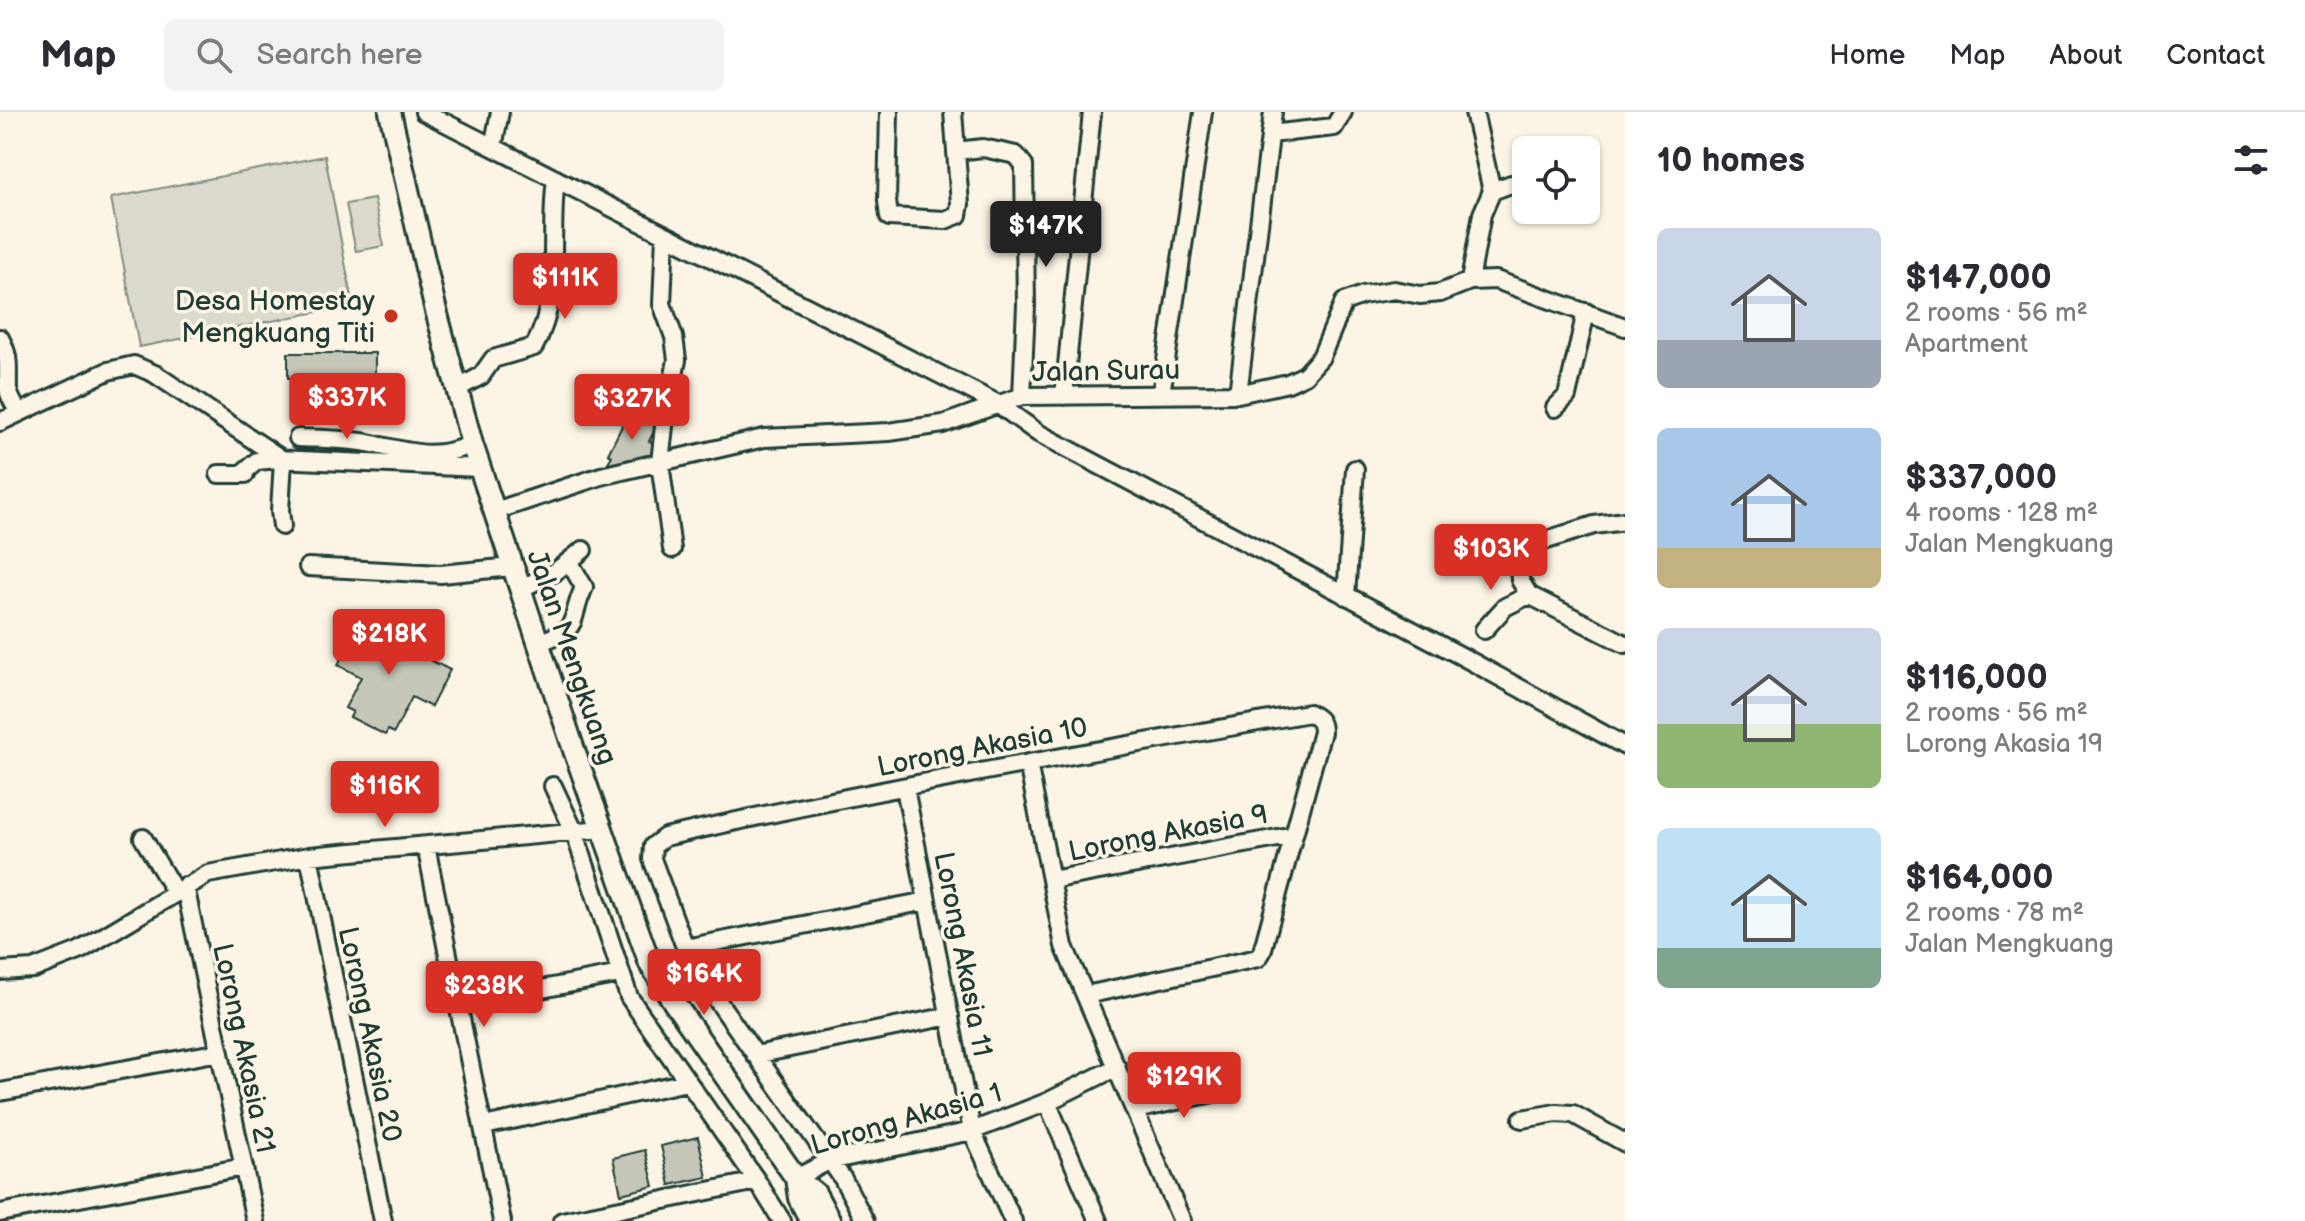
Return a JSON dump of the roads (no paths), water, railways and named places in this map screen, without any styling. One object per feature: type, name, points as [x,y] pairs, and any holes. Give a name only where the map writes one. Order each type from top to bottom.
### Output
[{"type":"main road","name":"Jalan Mengkuang","points":[[391,112],[472,468],[495,511],[650,964],[796,1178],[815,1193],[830,1221]]},
{"type":"main road","name":"Jalan Mengkuang","points":[[796,1178],[799,1198],[811,1221]]},
{"type":"street","points":[[424,112],[998,404],[1038,433],[1625,746]]},
{"type":"street","points":[[493,147],[500,112]]},
{"type":"street","points":[[889,112],[889,217],[945,220],[958,215],[960,204],[953,112]]},
{"type":"street","points":[[1064,396],[1092,112]]},
{"type":"street","points":[[1161,394],[1203,112]]},
{"type":"street","points":[[1238,394],[1273,112]]},
{"type":"street","points":[[1270,134],[1334,127],[1342,119],[1343,112]]},
{"type":"street","points":[[1470,281],[1482,214],[1492,191],[1474,112]]},
{"type":"street","points":[[956,151],[994,150],[1016,155],[1024,165],[1026,305],[1022,396]]},
{"type":"street","points":[[456,389],[481,376],[493,359],[534,347],[540,336],[553,286],[556,179]]},
{"type":"street","points":[[1492,191],[1512,184]]},
{"type":"street","points":[[665,235],[662,304],[674,337],[677,360],[660,463],[672,549]]},
{"type":"street","name":"Jalan Surau","points":[[495,511],[601,476],[764,438],[889,432],[943,424],[1022,396],[1238,394],[1288,383],[1305,375],[1321,357],[1344,302],[1363,295],[1394,290],[1420,295],[1440,293],[1470,281],[1496,280],[1625,327]]},
{"type":"street","points":[[1555,408],[1567,396],[1586,312]]},
{"type":"street","points":[[0,338],[7,351],[8,390],[19,413]]},
{"type":"street","points":[[0,422],[108,371],[134,365],[155,374],[283,460]]},
{"type":"street","points":[[298,438],[365,443],[409,453],[449,454],[466,446]]},
{"type":"street","points":[[364,461],[365,443]]},
{"type":"street","points":[[282,526],[283,460]]},
{"type":"street","points":[[219,474],[245,474],[257,461],[283,460],[364,461],[472,468]]},
{"type":"street","points":[[1346,596],[1355,469]]},
{"type":"street","points":[[1625,521],[1594,525],[1522,548],[1518,557],[1520,580],[1529,595],[1625,644]]},
{"type":"street","points":[[520,589],[555,572],[583,550]]},
{"type":"street","points":[[538,643],[561,635],[573,626],[584,587],[569,561]]},
{"type":"street","points":[[308,567],[441,574],[512,567]]},
{"type":"street","points":[[1484,630],[1505,607],[1529,595]]},
{"type":"street","name":"Lorong Akasia 10","points":[[685,948],[652,859],[653,846],[665,837],[1028,763],[1309,713],[1322,723],[1322,732],[1294,835]]},
{"type":"street","points":[[1028,763],[1064,946],[1182,1221]]},
{"type":"street","points":[[553,786],[574,831],[629,997],[782,1221]]},
{"type":"street","name":"Lorong Akasia 11","points":[[905,788],[972,1131],[1013,1221]]},
{"type":"street","points":[[0,971],[33,969],[79,951],[208,874],[309,856],[602,829]]},
{"type":"street","points":[[1086,995],[1258,958],[1294,835]]},
{"type":"street","name":"Lorong Akasia 9","points":[[1051,880],[1294,835]]},
{"type":"street","name":"Lorong Akasia 21","points":[[143,838],[180,889],[220,1052],[255,1221]]},
{"type":"street","points":[[426,846],[502,1221]]},
{"type":"street","name":"Lorong Akasia 20","points":[[309,856],[383,1221]]},
{"type":"street","points":[[865,1221],[843,1179],[691,963],[685,948],[927,901]]},
{"type":"street","points":[[458,1005],[620,974]]},
{"type":"street","points":[[755,1055],[950,1016]]},
{"type":"street","points":[[0,1092],[220,1052]]},
{"type":"street","name":"Lorong Akasia 1","points":[[796,1178],[829,1161],[972,1131],[1047,1102],[1117,1067]]},
{"type":"street","points":[[484,1126],[687,1082]]},
{"type":"street","points":[[1135,1110],[1223,1091]]},
{"type":"street","points":[[1047,1102],[1098,1221]]},
{"type":"street","points":[[1522,1119],[1556,1113],[1573,1114],[1625,1143]]},
{"type":"street","points":[[0,1213],[244,1167]]},
{"type":"street","points":[[562,1221],[757,1181]]},
{"type":"place","name":"Desa Homestay Mengkuang Titi","points":[[391,316]]}]
